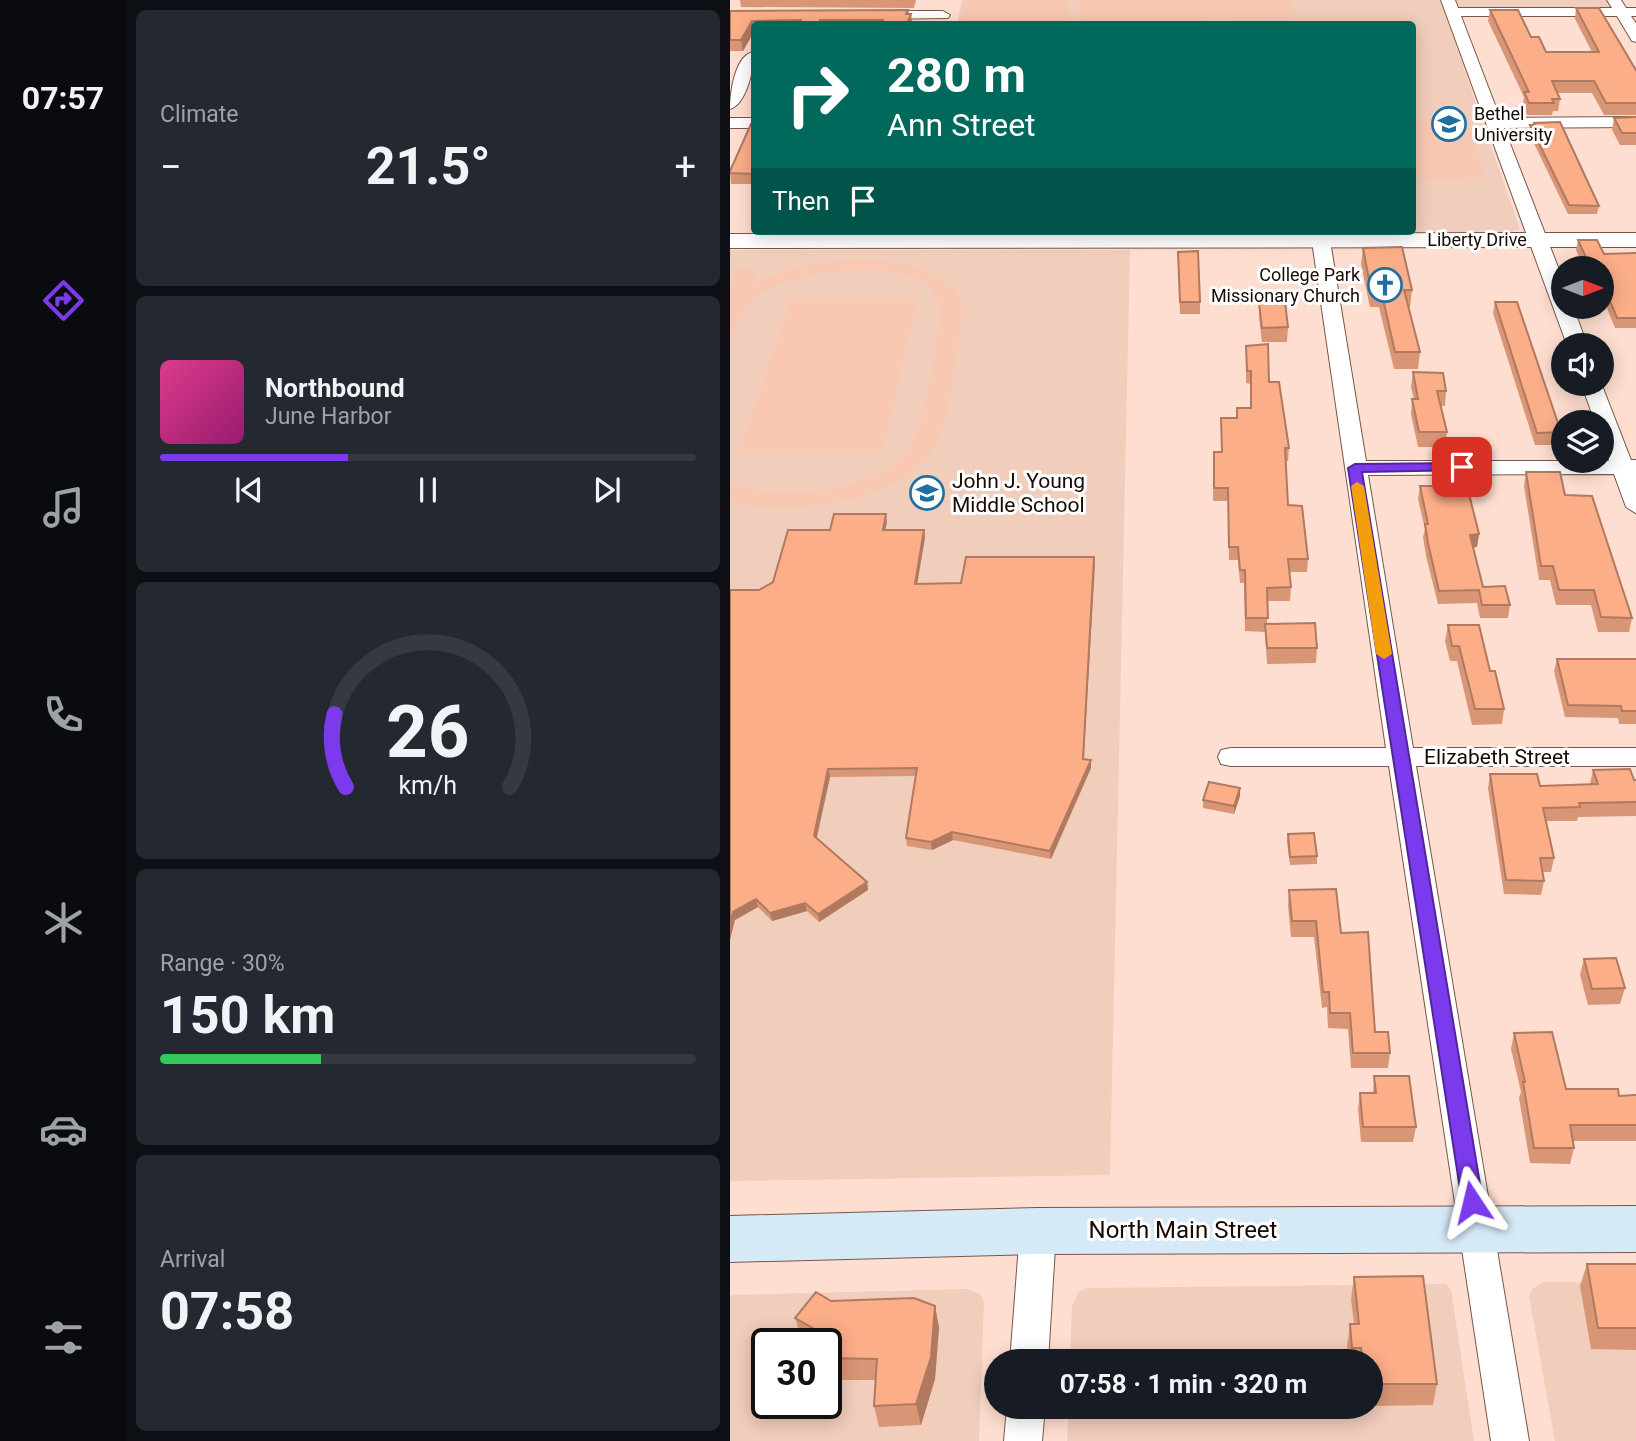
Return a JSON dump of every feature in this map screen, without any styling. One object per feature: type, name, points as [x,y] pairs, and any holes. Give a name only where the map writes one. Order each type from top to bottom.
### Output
[{"type":"main road","name":"North Main Street","points":[[730,1239],[1038,1231],[1636,1229]]},
{"type":"street","points":[[1551,274],[1450,6],[1624,8],[1636,38]]},
{"type":"street","points":[[863,15],[943,13]]},
{"type":"street","points":[[730,104],[751,60]]},
{"type":"street","points":[[1494,123],[1636,122]]},
{"type":"street","points":[[730,123],[751,123]]},
{"type":"street","name":"Liberty Drive","points":[[730,241],[888,237],[1321,241],[1636,240]]},
{"type":"street","points":[[1321,241],[1400,757],[1510,1441]]},
{"type":"street","points":[[1597,396],[1629,467],[1636,508]]},
{"type":"street","points":[[1355,468],[1629,467]]},
{"type":"street","name":"Elizabeth Street","points":[[1231,757],[1636,757]]},
{"type":"street","points":[[1030,1349],[1038,1231]]},
{"type":"street","points":[[1023,1441],[1025,1419]]},
{"type":"shaded area","name":"Bethel University","points":[[962,0],[1608,0],[1611,7],[1443,8],[1520,229],[1510,232],[1416,232],[1416,21],[958,21]]},
{"type":"shaded area","points":[[967,0],[1069,0],[1066,21],[961,21]]},
{"type":"shaded area","points":[[1080,0],[1291,0],[1294,18],[1078,19]]},
{"type":"shaded area","points":[[1468,119],[1486,178],[1416,179],[1416,120]]},
{"type":"shaded area","name":"John J. Young Middle School","points":[[730,250],[1130,250],[1110,1175],[730,1181]]},
{"type":"shaded area","points":[[855,259],[887,261],[922,269],[951,286],[960,299],[963,315],[956,362],[947,414],[938,441],[923,462],[901,479],[875,492],[845,501],[783,508],[754,507],[730,502],[730,483],[751,489],[802,492],[856,482],[879,472],[899,458],[913,441],[926,399],[941,315],[934,293],[917,279],[892,272],[862,270],[830,272],[800,278],[757,296],[740,317],[730,342],[730,285],[737,269],[758,269],[753,283],[800,266]]},
{"type":"shaded area","points":[[791,297],[918,297],[882,454],[738,455]]},
{"type":"shaded area","points":[[1544,1282],[1636,1283],[1636,1441],[1555,1441],[1529,1296],[1532,1289]]},
{"type":"shaded area","points":[[1446,1284],[1451,1290],[1474,1441],[1067,1441],[1068,1419],[1383,1419],[1383,1349],[1070,1349],[1072,1306],[1078,1293],[1086,1288]]},
{"type":"shaded area","points":[[968,1289],[980,1294],[984,1302],[979,1441],[730,1441],[730,1295]]},
{"type":"building","points":[[1576,8],[1599,8],[1637,72],[1637,103],[1606,103],[1594,81],[1552,81],[1560,99],[1552,99],[1554,103],[1529,103],[1524,92],[1529,92],[1490,10],[1518,10],[1531,37],[1539,37],[1546,52],[1599,52]]},
{"type":"building","points":[[908,10],[906,14],[911,14],[908,21],[751,21],[741,40],[730,40],[730,11]]},
{"type":"building","points":[[1637,117],[1637,133],[1622,133],[1614,118]]},
{"type":"building","points":[[1560,122],[1599,206],[1569,205],[1530,125]]},
{"type":"building","points":[[751,124],[751,174],[730,171]]},
{"type":"building","points":[[1578,240],[1597,240],[1604,254],[1637,253],[1637,318],[1617,318],[1614,311],[1614,256],[1585,256]]},
{"type":"building","points":[[1402,247],[1412,290],[1404,290],[1420,352],[1395,352],[1381,290],[1371,290],[1363,248]]},
{"type":"building","points":[[1198,251],[1200,302],[1180,302],[1178,252]]},
{"type":"building","points":[[1285,302],[1288,327],[1262,328],[1259,303]]},
{"type":"building","points":[[1495,302],[1517,302],[1554,410],[1551,410],[1551,432],[1537,433]]},
{"type":"building","points":[[1268,344],[1269,382],[1279,382],[1289,448],[1285,448],[1288,505],[1302,506],[1308,559],[1288,559],[1291,587],[1267,588],[1268,618],[1246,618],[1245,570],[1240,570],[1238,547],[1229,547],[1228,488],[1214,488],[1214,452],[1222,452],[1221,418],[1237,418],[1237,408],[1251,408],[1251,371],[1247,371],[1246,346]]},
{"type":"building","points":[[1413,372],[1443,373],[1446,391],[1437,391],[1447,432],[1419,432],[1412,399],[1418,399]]},
{"type":"building","points":[[1526,472],[1560,473],[1565,495],[1592,496],[1632,618],[1601,617],[1594,590],[1559,590],[1553,566],[1541,566]]},
{"type":"building","points":[[1420,486],[1467,486],[1479,534],[1470,535],[1483,587],[1505,586],[1510,605],[1482,605],[1479,590],[1439,591],[1428,543],[1425,524],[1428,524]]},
{"type":"building","points":[[834,514],[886,514],[883,530],[924,530],[915,584],[961,583],[966,557],[1094,557],[1083,759],[1091,760],[1050,851],[952,832],[931,842],[906,838],[917,768],[828,769],[814,836],[867,882],[818,914],[805,903],[770,913],[756,899],[733,912],[730,924],[730,590],[759,590],[773,582],[788,530],[830,530]]},
{"type":"building","points":[[1315,623],[1317,648],[1267,648],[1265,624]]},
{"type":"building","points":[[1448,625],[1479,625],[1490,671],[1495,671],[1504,709],[1475,709],[1459,646],[1452,646]]},
{"type":"building","points":[[1557,659],[1637,659],[1637,711],[1622,711],[1621,706],[1568,705]]},
{"type":"building","points":[[1630,769],[1634,780],[1637,780],[1637,802],[1579,803],[1580,807],[1543,808],[1554,858],[1540,858],[1544,881],[1506,880],[1490,774],[1537,774],[1540,786],[1598,784],[1593,770]]},
{"type":"building","points":[[1209,782],[1240,788],[1234,806],[1203,800]]},
{"type":"building","points":[[1314,833],[1317,856],[1290,857],[1288,834]]},
{"type":"building","points":[[1336,889],[1341,933],[1368,932],[1375,1032],[1388,1032],[1390,1053],[1353,1053],[1350,1013],[1330,1013],[1329,992],[1323,992],[1316,921],[1292,921],[1289,890]]},
{"type":"building","points":[[1616,958],[1625,988],[1592,989],[1584,959]]},
{"type":"building","points":[[1552,1032],[1566,1089],[1618,1089],[1619,1096],[1637,1095],[1637,1125],[1570,1125],[1574,1148],[1534,1148],[1525,1082],[1514,1033]]},
{"type":"building","points":[[1374,1076],[1409,1076],[1416,1127],[1363,1127],[1360,1093],[1376,1093]]},
{"type":"building","points":[[1587,1264],[1637,1264],[1637,1328],[1598,1328]]},
{"type":"building","points":[[1423,1276],[1437,1384],[1383,1384],[1383,1349],[1352,1348],[1350,1324],[1359,1324],[1354,1277]]},
{"type":"building","points":[[816,1292],[831,1301],[914,1298],[935,1306],[931,1357],[916,1404],[874,1406],[877,1359],[842,1358],[842,1328],[813,1328],[795,1318]]},
{"type":"slow traffic","points":[[1357,486],[1384,654]]},
{"type":"place","name":"Bethel University","points":[[1449,124]]},
{"type":"place","name":"College Park Missionary Church","points":[[1385,285]]},
{"type":"place","name":"John J. Young Middle School","points":[[927,493]]},
{"type":"route","points":[[1462,467],[1355,468],[1472,1202]]}]
